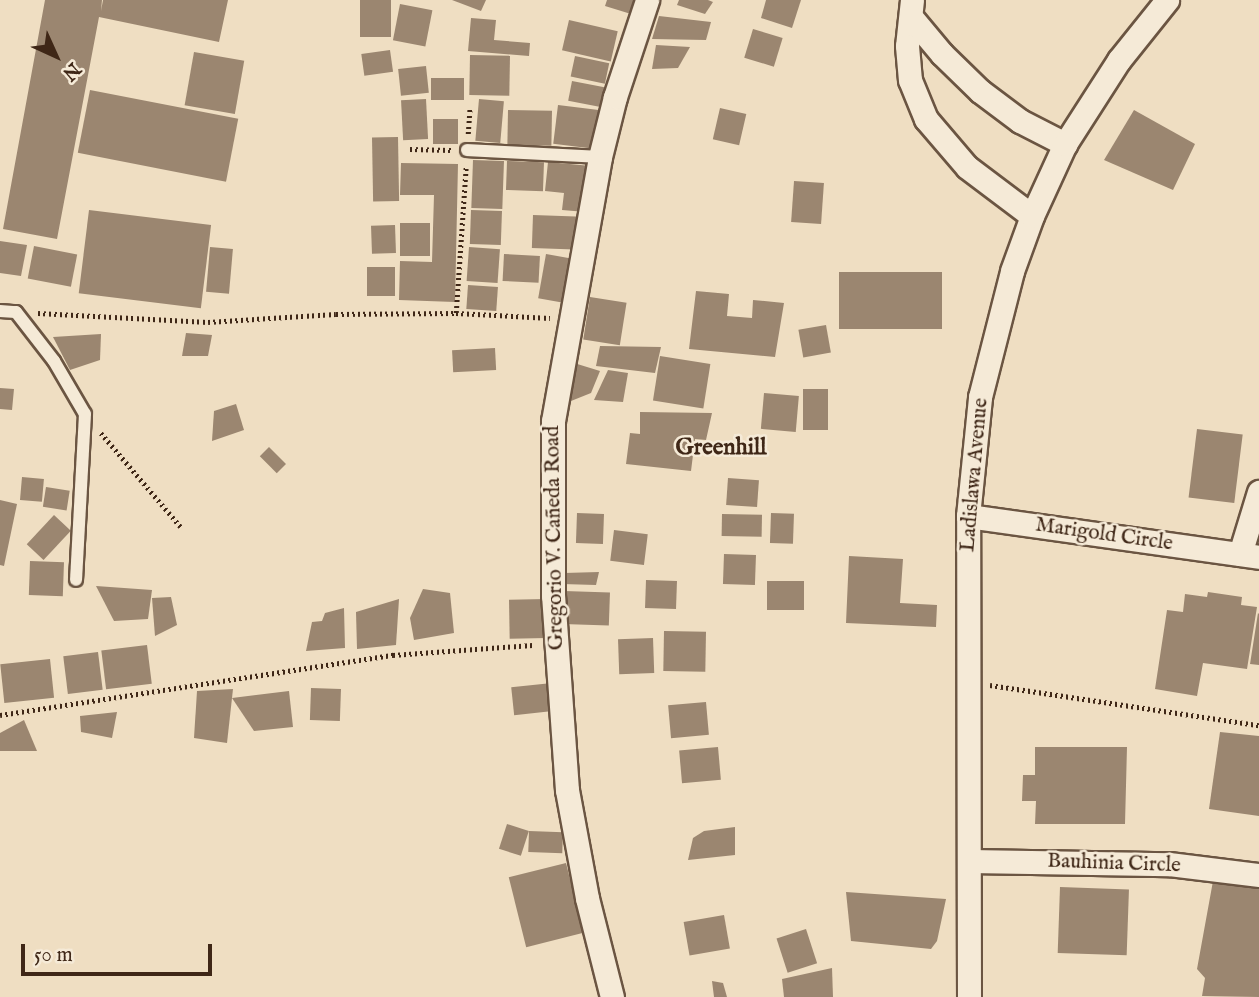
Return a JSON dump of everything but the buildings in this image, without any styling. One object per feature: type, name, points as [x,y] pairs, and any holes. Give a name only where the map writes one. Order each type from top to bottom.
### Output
[{"type":"street","name":"Gregorio V. Cañeda Road","points":[[612,997],[572,824],[555,644],[550,532],[553,421],[600,157],[615,97],[647,0]]},
{"type":"street","name":"Ladislawa Avenue","points":[[969,997],[968,516],[980,397],[990,349],[1012,271],[1032,216],[1065,144],[1119,60],[1167,0]]},
{"type":"street","points":[[911,8],[942,54],[980,91],[1020,121],[1065,144]]},
{"type":"street","points":[[911,8],[906,46],[910,80],[926,119],[967,167],[1032,216]]},
{"type":"street","name":"Marigold Circle","points":[[968,516],[1250,555],[1259,492]]},
{"type":"street","name":"Bauhinia Circle","points":[[969,861],[1169,864],[1259,875]]},
{"type":"lane","points":[[467,150],[600,157]]},
{"type":"lane","points":[[0,311],[16,312],[54,361],[85,414],[76,580]]},
{"type":"path","points":[[456,313],[470,108]]},
{"type":"path","points":[[410,149],[467,150]]},
{"type":"path","points":[[16,312],[208,322],[336,314],[456,313],[570,319]]},
{"type":"path","points":[[85,414],[181,527]]},
{"type":"path","points":[[0,715],[393,655],[555,644]]},
{"type":"path","points":[[969,681],[1259,725]]},
{"type":"district","name":"Greenhill","points":[[721,448]]}]
